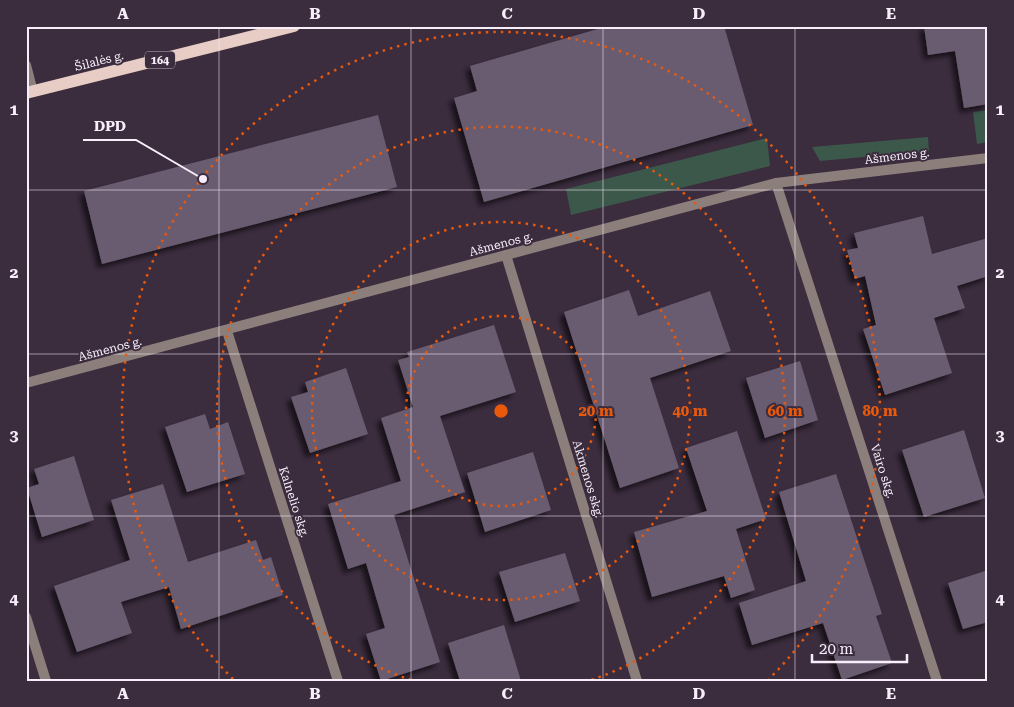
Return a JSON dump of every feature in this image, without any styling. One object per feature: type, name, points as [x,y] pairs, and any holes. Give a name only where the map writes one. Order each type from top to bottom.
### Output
[{"type":"main road","name":"Šilalės g.","points":[[30,92],[294,26]]},
{"type":"street","points":[[26,65],[30,92]]},
{"type":"street","name":"Ašmenos g.","points":[[26,383],[227,331],[776,183],[988,158]]},
{"type":"street","name":"Vairo skg.","points":[[776,183],[938,681]]},
{"type":"street","name":"Akmenos skg.","points":[[506,255],[637,681]]},
{"type":"street","name":"Kalnelio skg.","points":[[227,331],[338,681]]},
{"type":"street","points":[[26,617],[46,681]]},
{"type":"green space","points":[[988,110],[988,142],[977,144],[973,112]]},
{"type":"green space","points":[[928,137],[929,151],[820,161],[812,147]]},
{"type":"green space","points":[[767,138],[770,166],[571,215],[566,189]]},
{"type":"building","points":[[608,26],[724,26],[753,125],[484,202],[454,98],[477,91],[470,66]]},
{"type":"building","points":[[924,26],[988,26],[988,104],[964,108],[955,51],[928,55]]},
{"type":"building","points":[[378,115],[397,187],[102,264],[84,191]]},
{"type":"building","points":[[923,216],[932,254],[988,238],[988,276],[957,286],[965,308],[934,318],[952,373],[885,395],[863,329],[876,325],[865,276],[855,279],[847,250],[858,248],[854,233]]},
{"type":"building","points":[[629,290],[638,316],[710,291],[731,351],[650,378],[679,468],[620,488],[564,312]]},
{"type":"building","points":[[494,325],[516,392],[440,416],[465,492],[394,515],[440,662],[381,681],[366,634],[385,628],[366,563],[348,569],[328,504],[401,481],[381,418],[413,407],[398,360],[409,357],[407,352]]},
{"type":"building","points":[[800,361],[818,420],[765,438],[746,378]]},
{"type":"building","points":[[346,368],[368,434],[310,453],[291,397],[308,392],[305,382]]},
{"type":"building","points":[[205,414],[210,429],[228,422],[245,474],[187,492],[165,427]]},
{"type":"building","points":[[964,430],[985,498],[924,517],[902,450]]},
{"type":"building","points":[[737,431],[766,519],[736,529],[755,590],[731,598],[724,576],[652,597],[634,532],[707,511],[686,448]]},
{"type":"building","points":[[533,452],[551,510],[485,532],[467,473]]},
{"type":"building","points":[[74,456],[94,520],[42,537],[27,488],[39,484],[34,469]]},
{"type":"building","points":[[836,474],[882,614],[876,616],[892,663],[842,680],[823,623],[752,645],[739,603],[806,581],[779,492]]},
{"type":"building","points":[[163,484],[188,562],[256,540],[263,560],[271,557],[283,595],[181,629],[169,587],[121,602],[132,633],[77,652],[54,586],[130,560],[111,500]]},
{"type":"building","points":[[565,553],[580,601],[515,622],[499,572]]},
{"type":"building","points":[[988,570],[988,622],[963,629],[948,583]]},
{"type":"building","points":[[504,625],[521,681],[460,681],[448,643]]},
{"type":"place","name":"DPD","points":[[203,179]]}]
